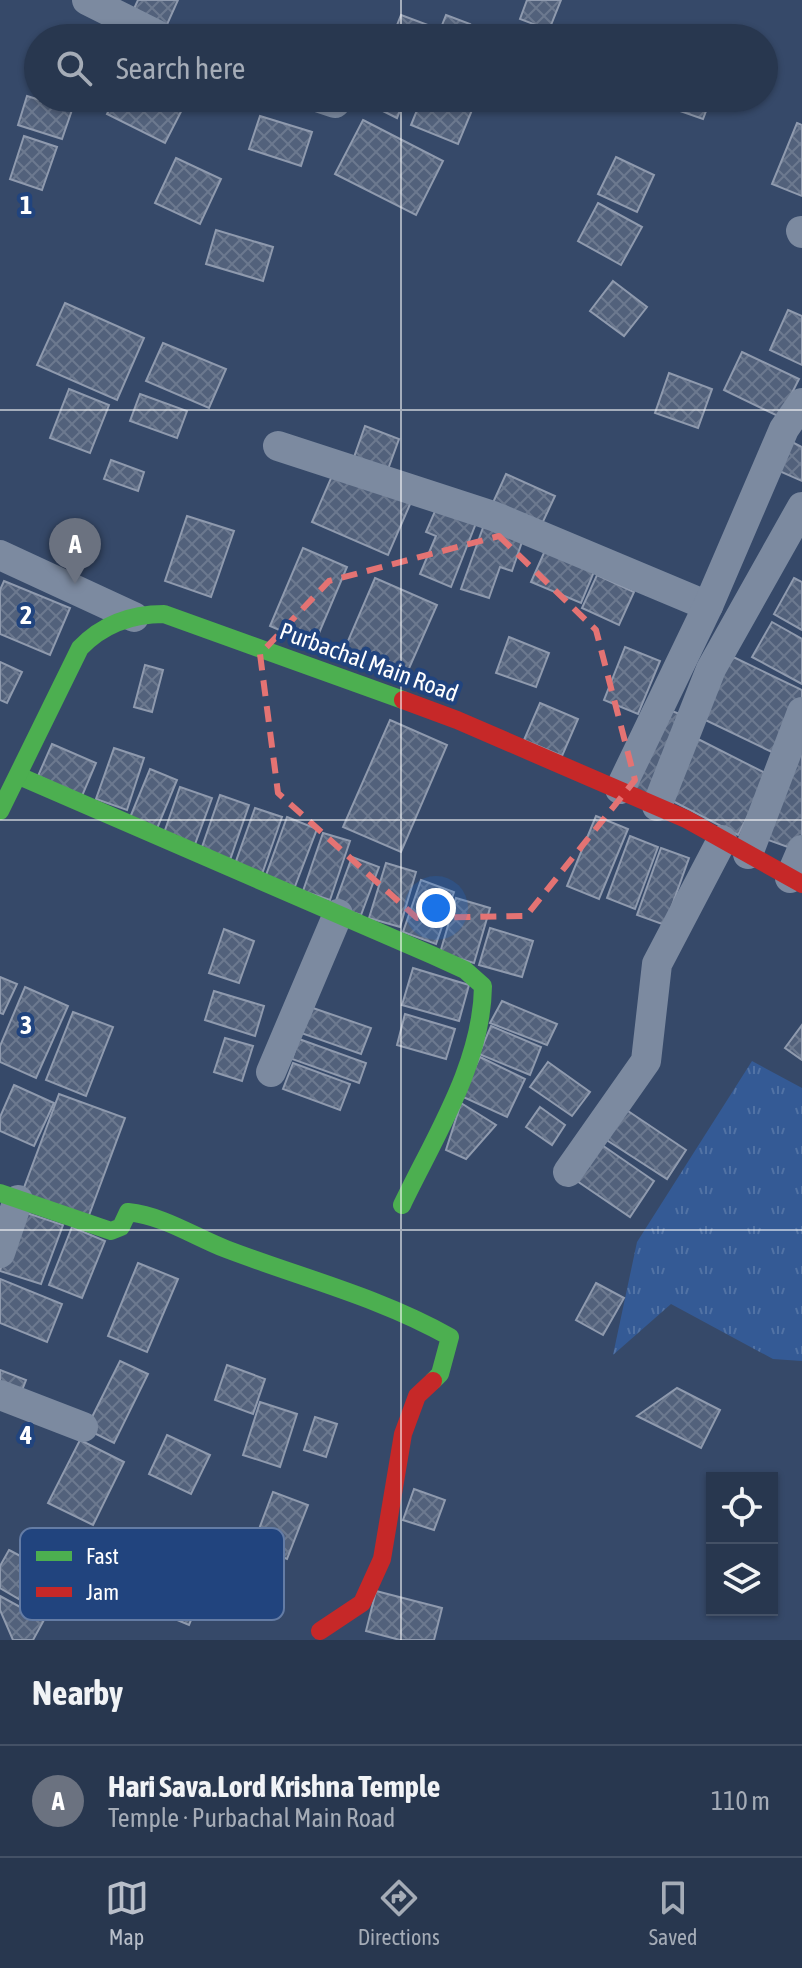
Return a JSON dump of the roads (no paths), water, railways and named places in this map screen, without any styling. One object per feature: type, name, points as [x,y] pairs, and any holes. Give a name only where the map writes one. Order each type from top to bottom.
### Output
[{"type":"street","points":[[87,0],[135,24]]},
{"type":"street","points":[[620,789],[708,606],[778,442],[802,403]]},
{"type":"street","points":[[278,446],[493,516],[708,606]]},
{"type":"street","points":[[657,806],[716,659],[802,507]]},
{"type":"street","points":[[0,555],[134,617]]},
{"type":"street","name":"Purbachal Main Road","points":[[0,811],[80,648],[99,629],[134,617],[164,614],[457,720],[657,806],[796,881]]},
{"type":"street","points":[[568,1172],[646,1061],[657,964],[735,847],[802,712]]},
{"type":"street","points":[[19,776],[465,970],[483,986],[485,1005],[476,1043],[402,1205]]},
{"type":"street","points":[[796,881],[802,850]]},
{"type":"street","points":[[271,1072],[338,914]]},
{"type":"street","points":[[0,1253],[9,1197],[111,1231],[121,1227],[128,1212],[146,1213],[226,1250],[320,1284],[380,1301],[450,1337],[440,1374],[417,1396],[403,1434],[382,1559],[362,1603],[325,1637]]},
{"type":"street","points":[[0,1395],[83,1427]]},
{"type":"place","name":"Hari Sava.Lord Krishna Temple","points":[[75,584]]}]
